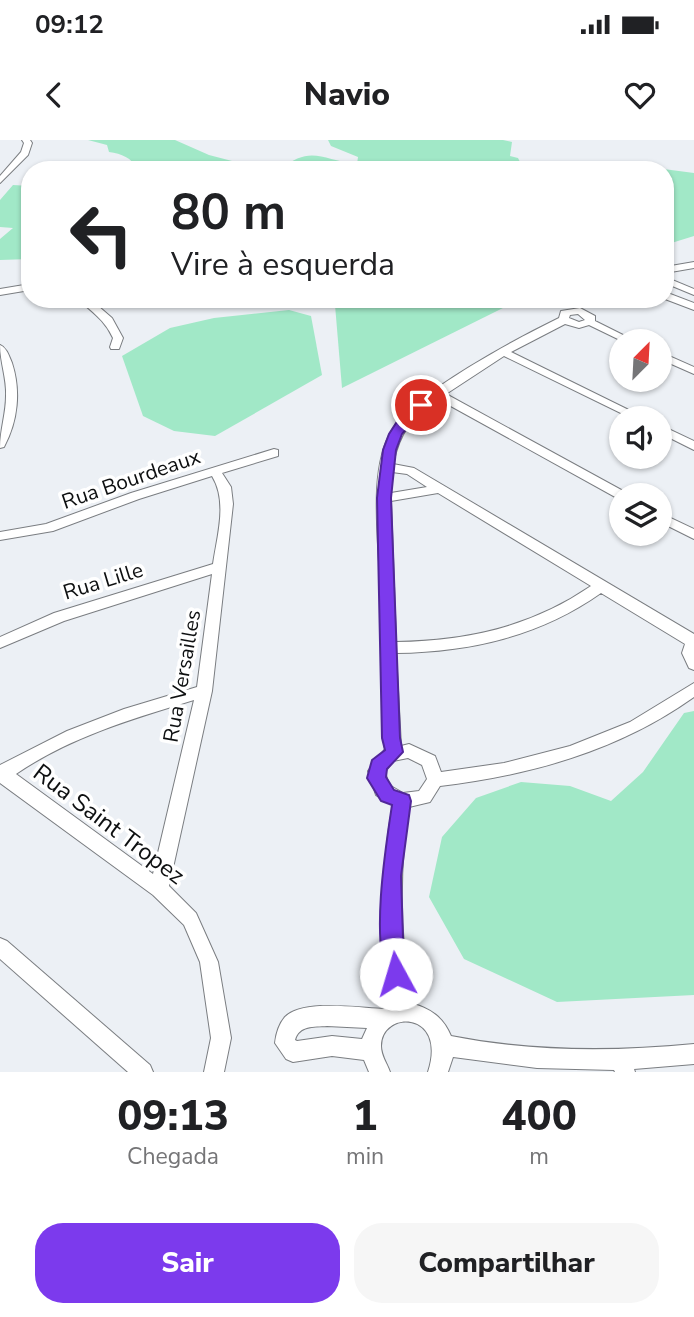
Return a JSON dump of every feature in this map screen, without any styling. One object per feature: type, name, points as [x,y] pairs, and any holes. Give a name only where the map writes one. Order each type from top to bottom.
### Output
[{"type":"street","points":[[0,181],[25,153],[28,143],[26,140]]},
{"type":"street","points":[[0,174],[11,169]]},
{"type":"street","points":[[674,268],[694,265]]},
{"type":"street","points":[[674,284],[694,292]]},
{"type":"street","points":[[0,292],[21,288]]},
{"type":"street","points":[[674,299],[694,307]]},
{"type":"street","points":[[95,308],[114,327],[118,338],[115,347]]},
{"type":"street","points":[[580,311],[583,308]]},
{"type":"street","points":[[564,320],[563,315],[568,312],[580,311],[590,316],[590,322]]},
{"type":"street","points":[[394,752],[391,738],[384,498],[390,450],[399,427],[415,409],[438,394],[504,352],[564,320],[579,325],[590,322],[609,331]]},
{"type":"street","points":[[0,348],[9,366],[13,386],[8,428],[0,444]]},
{"type":"street","points":[[504,352],[614,406]]},
{"type":"street","points":[[672,360],[694,370]]},
{"type":"street","points":[[438,394],[609,488]]},
{"type":"street","points":[[672,435],[694,446]]},
{"type":"street","name":"Rua Bourdeaux","points":[[0,536],[48,528],[135,496],[274,453]]},
{"type":"street","points":[[388,467],[411,471],[693,640],[689,653],[694,664]]},
{"type":"street","name":"Rua Versailles","points":[[159,889],[204,691],[227,504],[225,487],[215,471]]},
{"type":"street","points":[[384,498],[440,489]]},
{"type":"street","points":[[672,523],[694,535]]},
{"type":"street","name":"Rua Lille","points":[[0,643],[59,617],[220,568]]},
{"type":"street","points":[[388,649],[454,645],[514,632],[562,612],[601,586]]},
{"type":"street","points":[[435,780],[504,771],[569,754],[626,731],[668,708],[694,689]]},
{"type":"street","points":[[1,774],[56,741],[82,730],[204,691]]},
{"type":"street","points":[[409,751],[423,757],[433,767],[435,780],[424,797],[402,801],[387,795],[376,778],[378,765],[394,752],[409,751]]},
{"type":"street","name":"Rua Saint Tropez","points":[[1,774],[159,889],[190,919],[209,962],[221,1038],[214,1072]]},
{"type":"street","points":[[380,1072],[371,1052],[374,1032],[393,1015],[396,974],[391,904],[393,850],[402,801]]},
{"type":"street","points":[[0,947],[143,1072]]},
{"type":"street","points":[[371,1052],[351,1045],[332,1045],[293,1052],[285,1043],[286,1031],[301,1018],[421,1015],[429,1019],[441,1035],[444,1045],[442,1064],[438,1072]]},
{"type":"street","points":[[444,1045],[623,1065],[694,1054]]},
{"type":"green space","points":[[88,140],[175,140],[209,155],[232,161],[131,161],[109,152],[107,145]]},
{"type":"green space","points":[[328,140],[503,140],[512,142],[510,156],[520,161],[357,161],[358,157],[331,146]]},
{"type":"green space","points":[[308,156],[340,161],[293,161]]},
{"type":"green space","points":[[674,170],[694,173],[694,236],[674,242]]},
{"type":"green space","points":[[13,185],[21,185],[21,259],[0,260],[0,239],[13,228],[0,227],[0,200]]},
{"type":"green space","points":[[335,308],[503,308],[342,388]]},
{"type":"green space","points":[[289,310],[311,316],[322,375],[215,436],[174,431],[143,416],[122,356],[170,328],[214,318]]},
{"type":"green space","points":[[694,711],[694,995],[557,1002],[464,959],[429,897],[442,837],[476,798],[521,782],[570,786],[611,801],[643,772],[684,713]]},
{"type":"route","points":[[396,974],[392,938],[391,876],[402,801],[387,795],[376,778],[378,765],[394,752],[391,738],[384,498],[390,450],[395,434],[404,420],[421,405]]}]
